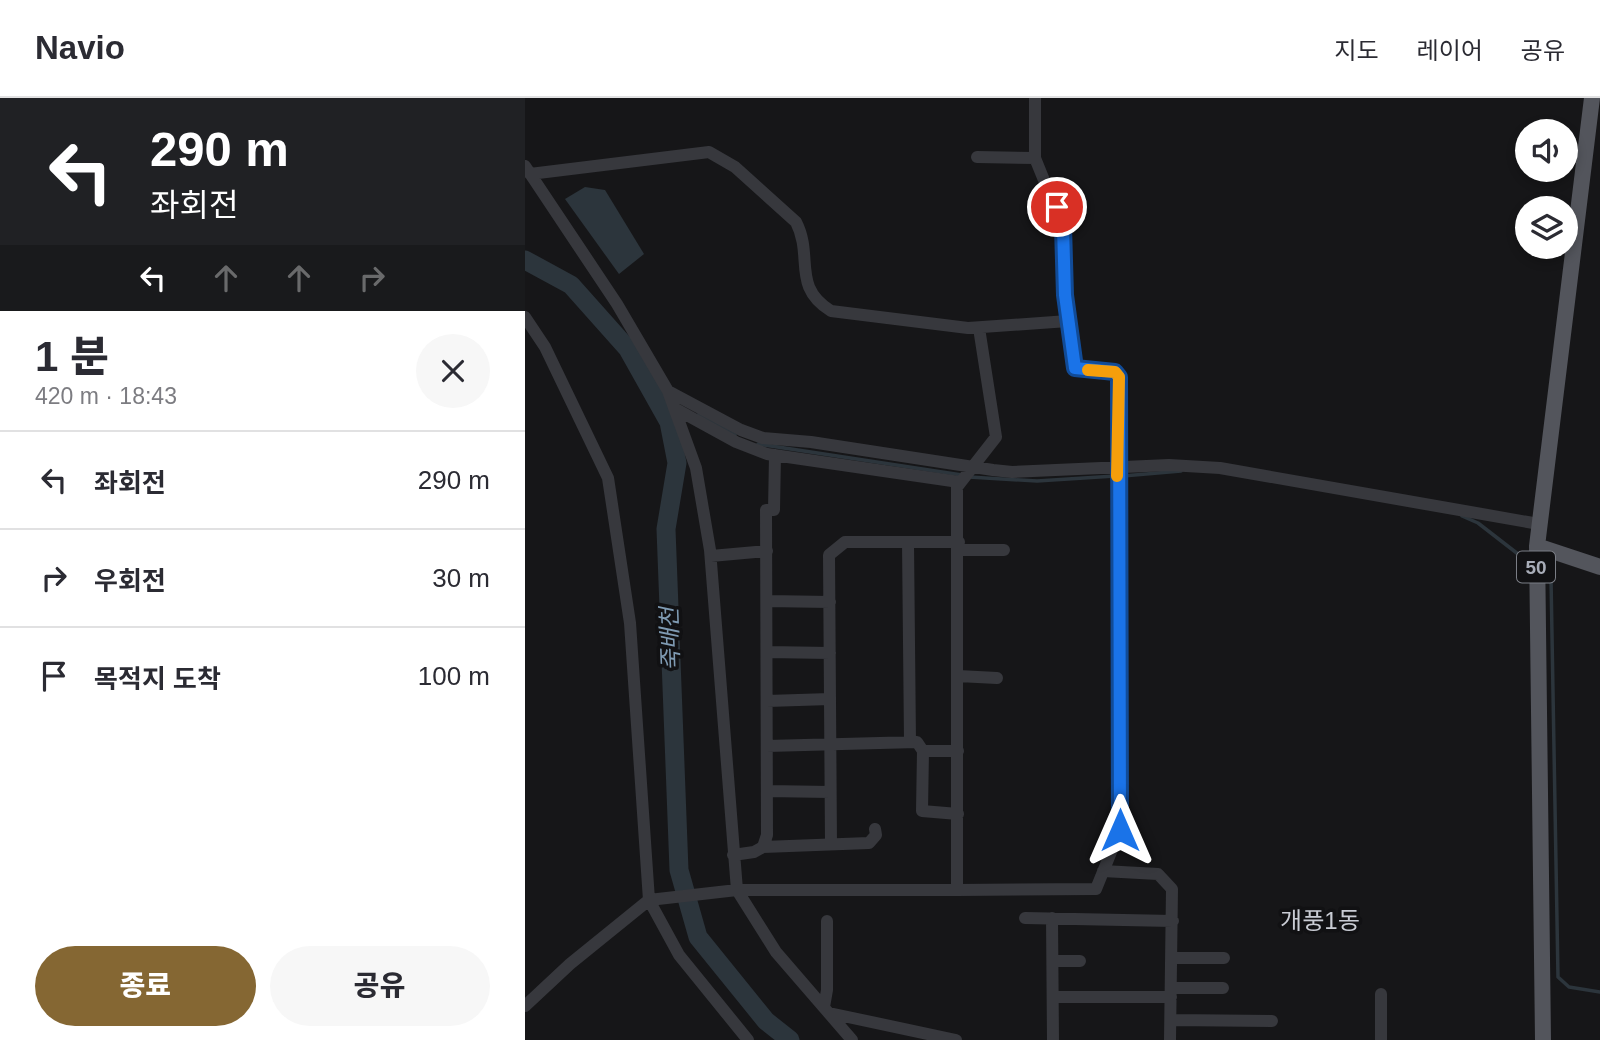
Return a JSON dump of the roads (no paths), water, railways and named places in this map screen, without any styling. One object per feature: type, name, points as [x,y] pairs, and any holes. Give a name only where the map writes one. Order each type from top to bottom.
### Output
[{"type":"main road","name":"50","points":[[1543,1040],[1537,546],[1592,98]]},
{"type":"main road","points":[[1537,546],[1600,567]]},
{"type":"street","points":[[525,1006],[570,964],[649,900],[737,890],[1096,889],[1120,830],[1119,377],[1115,372],[1075,368],[1068,321],[1063,227],[1035,158],[1035,98]]},
{"type":"street","points":[[852,1040],[776,952],[737,890],[711,556],[696,468],[668,392],[617,304],[528,170],[709,152],[717,154],[796,222],[802,233],[809,291],[814,301],[831,312],[931,326],[979,328],[1068,321]]},
{"type":"street","points":[[977,157],[1035,158]]},
{"type":"street","points":[[525,317],[545,347],[608,478],[630,623],[649,900],[679,955],[748,1040]]},
{"type":"street","points":[[957,890],[959,482],[996,437],[979,328]]},
{"type":"street","points":[[668,392],[741,430],[763,438],[1012,472],[1220,468],[1539,524]]},
{"type":"street","points":[[674,408],[736,442],[775,455],[959,482]]},
{"type":"street","points":[[763,847],[767,835],[767,510],[774,510],[775,455]]},
{"type":"street","points":[[831,844],[829,555],[845,541],[1004,550]]},
{"type":"street","points":[[908,543],[916,745],[922,811],[958,814]]},
{"type":"street","points":[[711,556],[767,551]]},
{"type":"street","points":[[767,601],[829,602]]},
{"type":"street","points":[[767,652],[830,653]]},
{"type":"street","points":[[958,676],[997,677]]},
{"type":"street","points":[[767,701],[830,699]]},
{"type":"street","points":[[767,746],[830,743],[916,745],[958,751]]},
{"type":"street","points":[[767,791],[830,792]]},
{"type":"street","points":[[733,855],[754,852],[763,847],[869,843],[876,835],[875,829]]},
{"type":"street","points":[[1103,872],[1158,874],[1172,889],[1170,1040]]},
{"type":"street","points":[[1025,918],[1173,921]]},
{"type":"street","points":[[1052,918],[1053,1040]]},
{"type":"street","points":[[826,1010],[827,921]]},
{"type":"street","points":[[1172,958],[1224,958]]},
{"type":"street","points":[[1053,961],[1080,961]]},
{"type":"street","points":[[1053,997],[1223,988]]},
{"type":"street","points":[[1381,994],[1381,1040]]},
{"type":"street","points":[[826,1010],[956,1040]]},
{"type":"street","points":[[1171,1020],[1272,1021]]},
{"type":"waterway","name":"죽배천","points":[[525,260],[571,285],[628,349],[669,422],[677,463],[666,529],[679,870],[698,937],[766,1021],[790,1040]]},
{"type":"waterway","points":[[649,387],[665,395]]},
{"type":"waterway","points":[[699,414],[735,435]]},
{"type":"waterway","points":[[758,444],[962,475]]},
{"type":"waterway","points":[[1123,476],[1181,471]]},
{"type":"waterway","points":[[969,477],[1037,481],[1115,476]]},
{"type":"waterway","points":[[1462,516],[1478,523],[1518,554]]},
{"type":"waterway","points":[[1548,576],[1551,578],[1558,977],[1569,987],[1600,992]]},
{"type":"district","name":"개풍1동","points":[[1320,921]]}]
